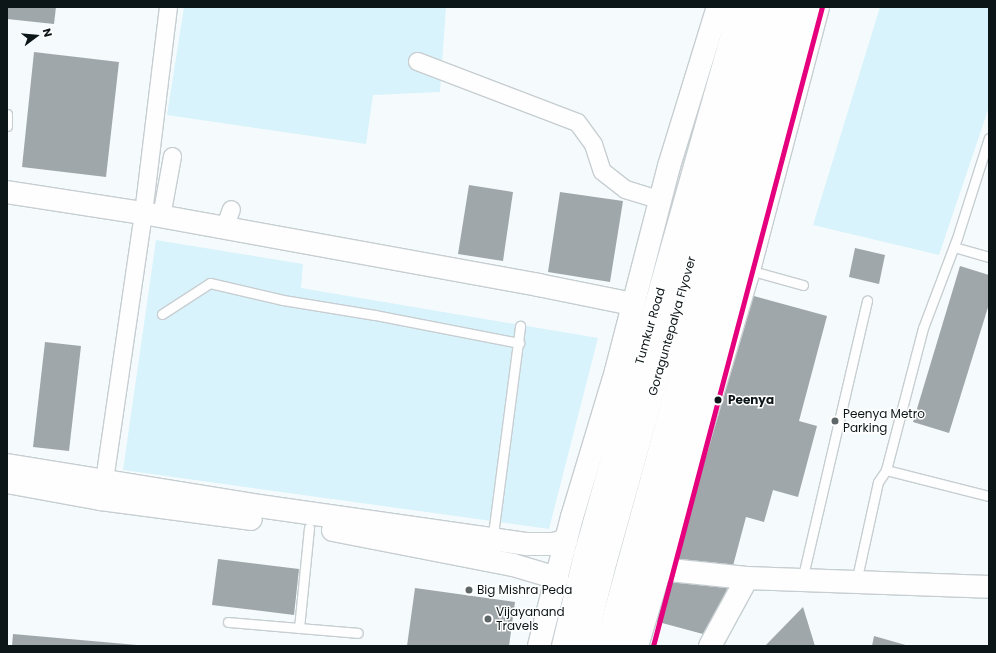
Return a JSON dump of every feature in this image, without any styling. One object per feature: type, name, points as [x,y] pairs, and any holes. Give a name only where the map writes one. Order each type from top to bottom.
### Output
[{"type":"main road","points":[[539,646],[566,540],[616,372],[632,304],[669,166],[718,7]]},
{"type":"main road","name":"Tumkur Road","points":[[563,646],[587,547],[740,7]]},
{"type":"main road","name":"Goraguntepalya Flyover","points":[[584,646],[606,560],[761,7]]},
{"type":"main road","name":"Goraguntepalya Flyover","points":[[606,646],[782,7]]},
{"type":"main road","points":[[626,646],[651,551],[762,154],[800,7]]},
{"type":"main road","points":[[636,646],[749,270],[818,7]]},
{"type":"main road","points":[[7,192],[152,215],[228,218],[632,304]]},
{"type":"main road","points":[[8,473],[104,480],[259,506],[527,544],[554,544],[566,540]]},
{"type":"main road","points":[[8,473],[101,499],[309,527],[513,565],[557,578]]},
{"type":"main road","points":[[660,569],[747,578],[989,587]]},
{"type":"main road","points":[[710,646],[747,578]]},
{"type":"street","points":[[104,480],[152,215],[168,7]]},
{"type":"street","points":[[417,61],[577,122],[593,144],[602,171],[625,189],[660,200]]},
{"type":"street","points":[[152,215],[172,156]]},
{"type":"lane","points":[[7,114],[7,126]]},
{"type":"lane","points":[[856,582],[878,482],[886,470],[923,328],[954,247],[989,138]]},
{"type":"lane","points":[[954,247],[989,257]]},
{"type":"lane","points":[[749,270],[803,285]]},
{"type":"lane","points":[[162,314],[210,283],[284,300],[375,315],[519,343]]},
{"type":"lane","points":[[802,580],[867,300]]},
{"type":"lane","points":[[490,538],[494,527],[520,326]]},
{"type":"lane","points":[[886,470],[989,496]]},
{"type":"lane","points":[[299,628],[309,527]]},
{"type":"lane","points":[[228,622],[358,633]]},
{"type":"shaded area","points":[[184,7],[446,7],[440,92],[373,95],[366,144],[167,115]]},
{"type":"shaded area","points":[[880,7],[989,7],[989,107],[939,255],[813,225]]},
{"type":"shaded area","points":[[156,240],[303,264],[301,288],[598,338],[549,529],[123,470]]},
{"type":"building","points":[[7,7],[56,7],[54,24],[7,19]]},
{"type":"building","points":[[34,52],[119,62],[106,177],[22,167]]},
{"type":"building","points":[[469,185],[513,192],[503,261],[458,254]]},
{"type":"building","points":[[560,192],[623,201],[610,282],[548,272]]},
{"type":"building","points":[[855,248],[885,255],[879,284],[849,277]]},
{"type":"building","points":[[960,266],[989,275],[989,304],[949,433],[913,422]]},
{"type":"building","points":[[739,292],[827,316],[799,421],[817,426],[798,497],[773,490],[764,522],[746,517],[714,637],[651,620]]},
{"type":"building","points":[[45,342],[81,346],[69,451],[33,447]]},
{"type":"building","points":[[218,559],[299,569],[294,615],[212,605]]},
{"type":"building","points":[[415,588],[515,602],[509,646],[407,646]]},
{"type":"building","points":[[803,607],[815,646],[765,646]]},
{"type":"building","points":[[13,634],[137,645],[137,646],[12,646]]},
{"type":"building","points":[[874,636],[909,646],[872,646]]},
{"type":"transit line","points":[[653,646],[822,7]]},
{"type":"place","name":"Peenya","points":[[718,400]]},
{"type":"place","name":"Peenya Metro Parking","points":[[835,421]]},
{"type":"place","name":"Big Mishra Peda","points":[[469,590]]},
{"type":"place","name":"Vijayanand Travels","points":[[488,619]]}]
